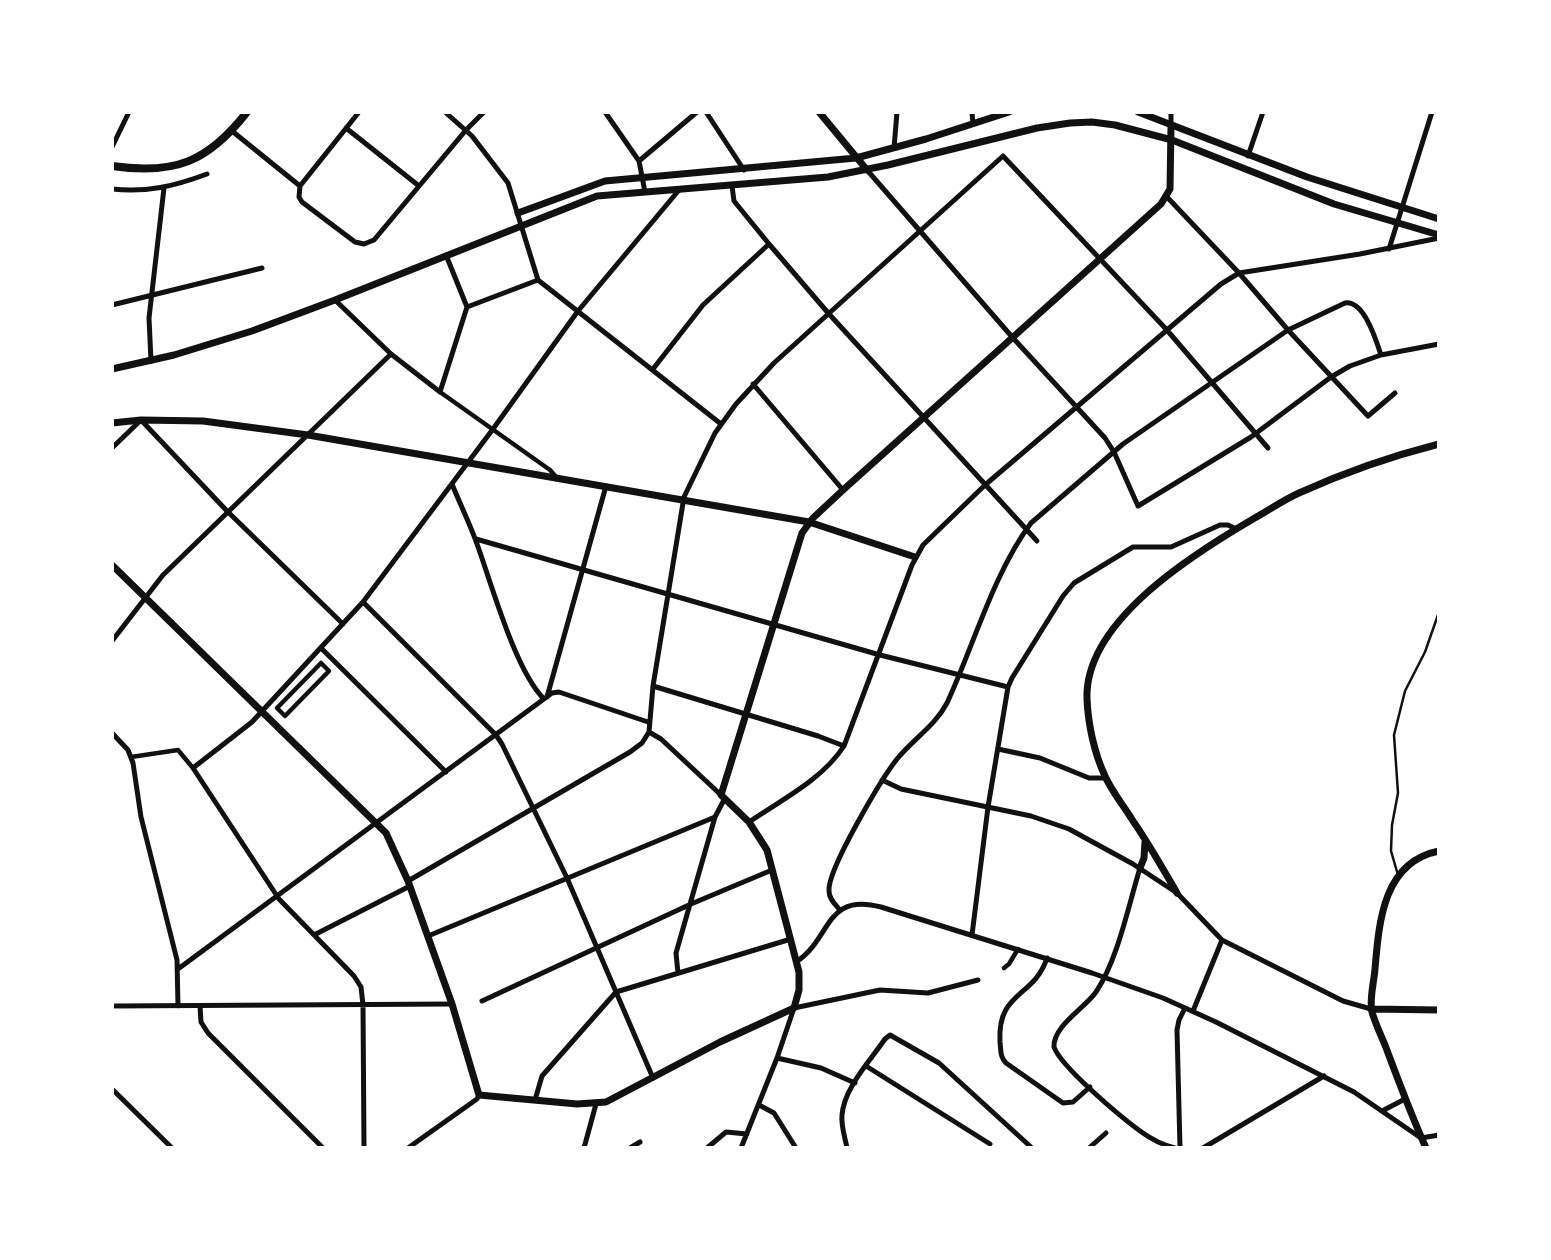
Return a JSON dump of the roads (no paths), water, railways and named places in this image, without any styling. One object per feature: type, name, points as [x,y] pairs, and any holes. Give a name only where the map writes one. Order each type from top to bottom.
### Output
[{"type":"main road","points":[[112,166],[149,168],[189,161],[212,150],[247,112]]},
{"type":"street","points":[[112,147],[129,112]]},
{"type":"street","points":[[359,112],[300,186],[299,197],[355,242],[364,244],[374,240],[484,112]]},
{"type":"street","points":[[445,112],[466,130],[508,183],[538,281],[721,424]]},
{"type":"street","points":[[605,112],[639,161],[645,192]]},
{"type":"street","points":[[639,161],[697,112]]},
{"type":"street","points":[[706,112],[744,170]]},
{"type":"street","points":[[819,112],[919,232],[1105,438],[1138,506],[1257,433],[1331,377],[1350,366],[1381,355],[1439,344]]},
{"type":"street","points":[[894,148],[897,112]]},
{"type":"street","points":[[972,112],[973,124]]},
{"type":"street","points":[[518,213],[598,183],[856,158],[1009,112]]},
{"type":"street","points":[[1138,112],[1248,156],[1439,219]]},
{"type":"street","points":[[678,973],[676,953],[745,713],[797,545],[809,522],[1167,197],[1171,184],[1171,112]]},
{"type":"street","points":[[1248,156],[1263,112]]},
{"type":"street","points":[[1389,249],[1432,112]]},
{"type":"street","points":[[112,369],[151,361],[252,331],[597,195],[819,178],[867,170],[1037,128],[1070,123],[1115,125],[1172,140],[1281,185],[1439,237]]},
{"type":"street","points":[[346,128],[419,186]]},
{"type":"street","points":[[232,131],[300,186]]},
{"type":"street","points":[[314,935],[409,883],[642,743],[649,732],[653,686],[683,500],[721,424],[753,384],[1003,156],[1166,329],[1268,448]]},
{"type":"street","points":[[112,189],[141,191],[164,188],[207,174]]},
{"type":"street","points":[[733,186],[734,201],[769,244],[829,314],[1037,541]]},
{"type":"street","points":[[151,361],[149,327],[164,188]]},
{"type":"street","points":[[193,768],[263,712],[363,602],[578,311],[679,190]]},
{"type":"street","points":[[1167,197],[1240,273],[1288,330],[1368,416],[1395,393]]},
{"type":"street","points":[[749,822],[820,773],[844,747],[915,557],[945,522],[985,485],[1166,329],[1223,282],[1240,273],[1389,249],[1439,237]]},
{"type":"street","points":[[653,369],[703,305],[769,244]]},
{"type":"street","points":[[440,391],[467,307],[446,256]]},
{"type":"street","points":[[112,305],[262,268]]},
{"type":"street","points":[[467,307],[538,281]]},
{"type":"street","points":[[335,300],[391,354],[557,478]]},
{"type":"street","points":[[839,909],[829,894],[830,881],[882,780],[898,758],[935,721],[946,704],[991,597],[1026,530],[1114,452],[1288,330],[1351,302],[1365,318],[1381,355]]},
{"type":"street","points":[[112,641],[163,575],[391,354]]},
{"type":"street","points":[[753,384],[843,490]]},
{"type":"street","points":[[112,448],[141,420]]},
{"type":"street","points":[[141,420],[227,511],[343,624]]},
{"type":"street","points":[[112,423],[141,420],[212,422],[308,435],[809,522],[915,557]]},
{"type":"street","points":[[1177,893],[1105,778],[1087,701],[1088,681],[1097,657],[1120,622],[1151,589],[1183,562],[1297,494],[1378,463],[1439,444]]},
{"type":"street","points":[[452,484],[476,540],[512,641],[535,689],[545,698]]},
{"type":"street","points":[[545,698],[606,486]]},
{"type":"street","points":[[972,935],[988,807],[1008,687],[1063,596],[1074,583],[1133,547],[1171,547],[1220,525],[1236,529]]},
{"type":"street","points":[[476,540],[880,655],[1008,687]]},
{"type":"street","points":[[112,565],[377,823],[391,840],[452,1004],[479,1094]]},
{"type":"street","points":[[363,602],[496,735],[567,878],[653,1078]]},
{"type":"street","points":[[321,648],[446,772]]},
{"type":"street","points":[[321,663],[329,671],[285,716],[277,708],[321,663]]},
{"type":"street","points":[[653,686],[818,736],[844,747]]},
{"type":"street","points":[[178,969],[545,698],[559,692],[648,722]]},
{"type":"street","points":[[649,732],[661,739],[723,796],[749,822],[764,843],[791,939],[799,990],[777,1058],[741,1148]]},
{"type":"street","points":[[112,733],[131,757],[141,817],[178,969],[178,1006]]},
{"type":"street","points":[[998,749],[1040,758],[1089,778],[1105,778]]},
{"type":"street","points":[[131,757],[178,750],[193,768],[276,895],[358,982],[363,1005],[364,1148]]},
{"type":"street","points":[[882,780],[901,789],[1031,816],[1087,837],[1177,893],[1222,940],[1343,1001],[1371,1009],[1439,1010]]},
{"type":"street","points":[[428,936],[715,817]]},
{"type":"street","points":[[1144,838],[1145,849],[1140,868],[1105,977],[1084,1007],[1058,1031],[1054,1043],[1058,1056],[1141,1132],[1159,1143],[1175,1148]]},
{"type":"street","points":[[1426,1148],[1371,1009],[1377,945],[1390,888],[1398,875],[1415,860],[1439,851]]},
{"type":"street","points":[[482,1001],[691,904],[772,870]]},
{"type":"street","points":[[796,962],[815,945],[827,923],[839,909],[852,905],[875,905],[1105,977],[1193,1011],[1354,1092],[1421,1138],[1439,1135]]},
{"type":"street","points":[[535,1100],[542,1076],[615,992],[791,939]]},
{"type":"street","points":[[1193,1011],[1222,940]]},
{"type":"street","points":[[1004,968],[1018,949]]},
{"type":"street","points":[[1047,958],[1038,978],[1011,1001],[1004,1012],[1000,1028],[1001,1056],[1006,1063],[1063,1103],[1073,1102],[1090,1087]]},
{"type":"street","points":[[479,1094],[596,1104],[616,1098],[729,1037],[794,1008],[880,990],[928,993],[978,980]]},
{"type":"street","points":[[112,1006],[452,1004]]},
{"type":"street","points":[[200,1006],[201,1022],[208,1033],[323,1148]]},
{"type":"street","points":[[1180,1148],[1177,1030],[1185,1008]]},
{"type":"street","points":[[455,1014],[464,1010]]},
{"type":"street","points":[[847,1148],[842,1117],[844,1104],[888,1035],[939,1063],[1032,1148]]},
{"type":"street","points":[[777,1058],[821,1068],[855,1083]]},
{"type":"street","points":[[866,1066],[990,1144]]},
{"type":"street","points":[[1203,1148],[1324,1076]]},
{"type":"street","points":[[112,1089],[172,1148]]},
{"type":"street","points":[[408,1148],[470,1104],[479,1094]]},
{"type":"street","points":[[1382,1111],[1405,1099]]},
{"type":"street","points":[[584,1148],[596,1104]]},
{"type":"street","points":[[759,1105],[772,1111],[796,1148]]},
{"type":"street","points":[[707,1148],[726,1132],[747,1134]]},
{"type":"street","points":[[1089,1148],[1106,1133]]},
{"type":"street","points":[[630,1148],[640,1142]]},
{"type":"lane","points":[[1398,875],[1391,851],[1392,825],[1398,793],[1394,735],[1405,691],[1425,652],[1439,612]]}]
